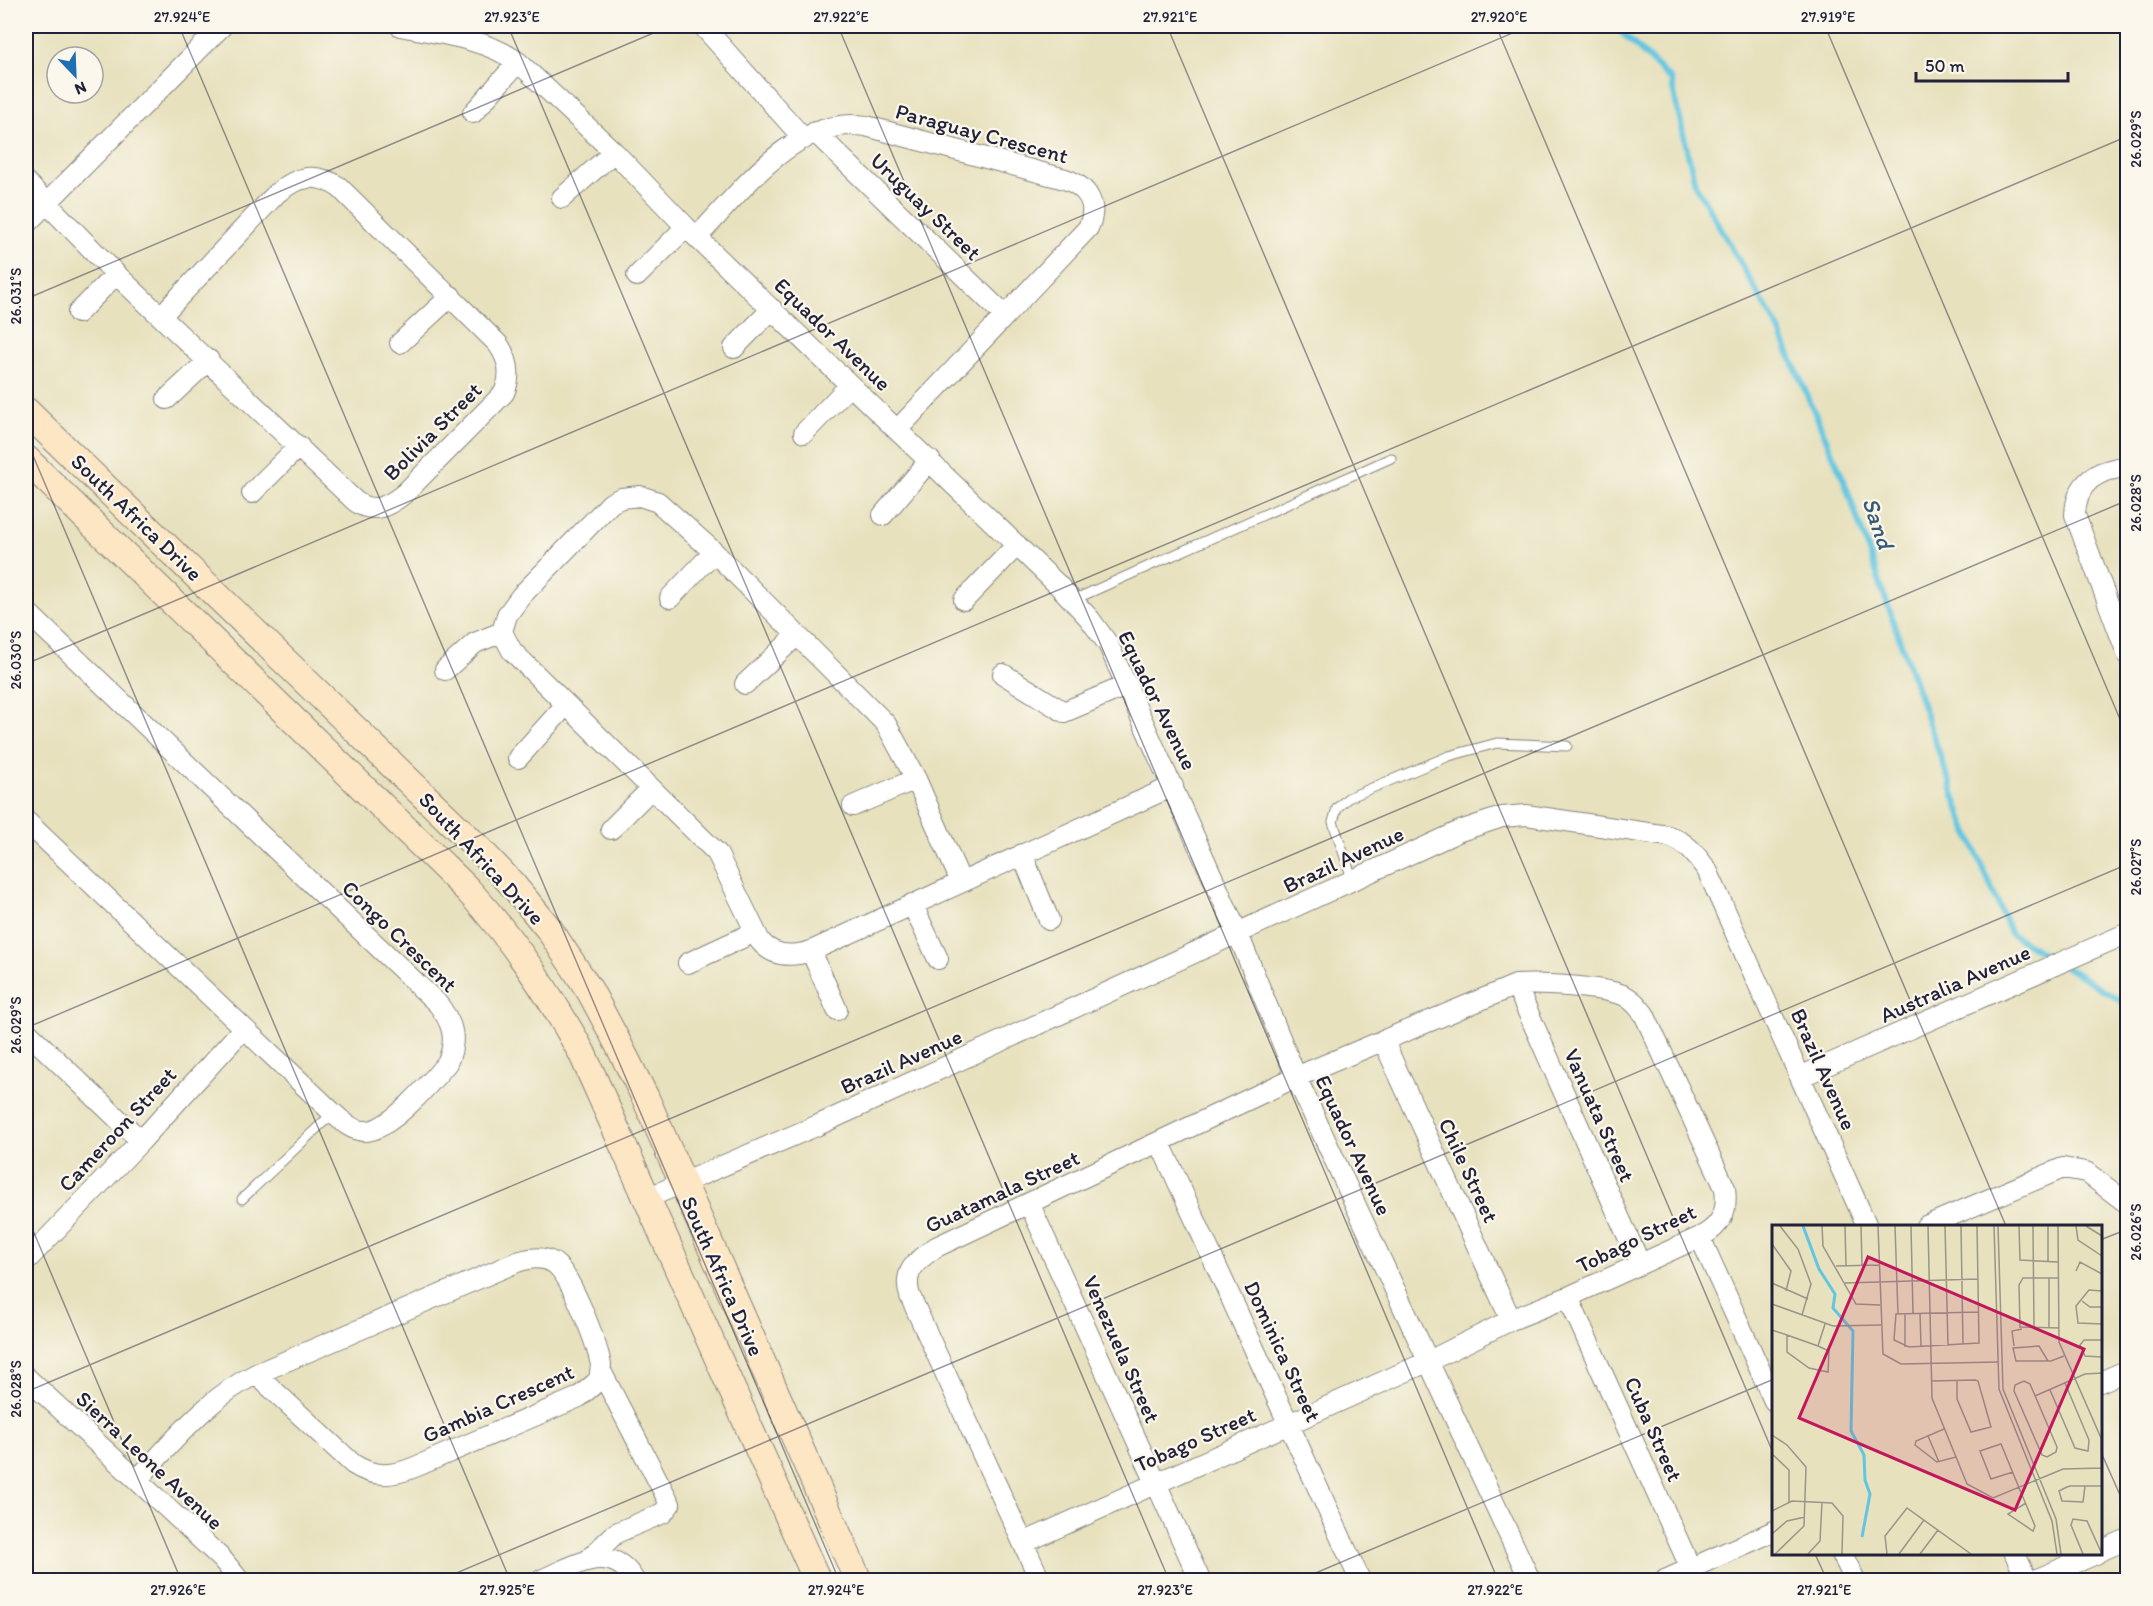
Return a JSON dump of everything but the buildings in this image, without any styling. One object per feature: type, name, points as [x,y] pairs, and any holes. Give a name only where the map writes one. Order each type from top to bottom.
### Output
[{"type":"street","points":[[26,224],[222,26]]},
{"type":"street","name":"Equador Avenue","points":[[400,26],[487,45],[503,51],[518,62],[614,152],[692,232],[1073,600],[1108,644],[1238,934],[1296,1077],[1530,1581]]},
{"type":"street","name":"Uruguay Street","points":[[703,27],[809,136],[1004,315]]},
{"type":"street","points":[[472,113],[518,62]]},
{"type":"street","name":"Paraguay Crescent","points":[[637,276],[692,232],[774,158],[809,136],[848,124],[866,126],[1065,179],[1081,187],[1092,202],[1093,214],[1088,228],[898,429]]},
{"type":"street","points":[[562,198],[614,152]]},
{"type":"street","name":"Bolivia Street","points":[[26,182],[116,274],[162,315],[355,501],[367,508],[387,506],[405,493],[495,402],[507,385],[508,362],[503,351],[451,297],[339,187],[329,180],[310,177],[294,181],[277,193],[162,315]]},
{"type":"street","points":[[78,313],[116,274]]},
{"type":"street","points":[[400,344],[451,297]]},
{"type":"street","points":[[734,348],[772,309]]},
{"type":"street","points":[[167,399],[209,360]]},
{"type":"street","points":[[804,433],[850,385]]},
{"type":"street","name":"South Africa Drive","points":[[26,411],[466,837],[531,905],[590,991],[645,1097],[858,1581]]},
{"type":"street","points":[[252,493],[299,446]]},
{"type":"street","name":"South Africa Drive","points":[[26,459],[496,921],[538,975],[582,1053],[818,1581]]},
{"type":"street","points":[[883,515],[930,460]]},
{"type":"street","points":[[2127,467],[2107,469],[2092,476],[2079,492],[2075,515],[2127,656]]},
{"type":"street","points":[[961,882],[916,779],[886,724],[714,552],[658,502],[640,496],[621,498],[603,510],[521,596],[507,615],[502,632],[507,644],[521,662],[717,853],[764,946],[787,956],[810,951],[1173,786]]},
{"type":"street","points":[[964,600],[1017,545]]},
{"type":"street","points":[[670,598],[714,552]]},
{"type":"street","name":"Congo Crescent","points":[[26,611],[445,1013],[454,1038],[447,1063],[389,1122],[375,1130],[364,1131],[351,1127],[243,1029],[26,821]]},
{"type":"street","points":[[445,670],[475,643],[502,632]]},
{"type":"street","points":[[745,684],[796,636]]},
{"type":"street","points":[[1004,674],[1064,712],[1128,685]]},
{"type":"street","points":[[518,758],[565,706]]},
{"type":"street","points":[[853,806],[916,779]]},
{"type":"street","points":[[611,829],[651,789]]},
{"type":"street","name":"Brazil Avenue","points":[[647,1198],[816,1126],[1460,831],[1502,817],[1526,815],[1678,839],[1695,853],[1707,870],[1802,1076],[1866,1225]]},
{"type":"street","points":[[1022,854],[1049,920]]},
{"type":"street","points":[[912,904],[938,959]]},
{"type":"street","points":[[688,963],[755,932]]},
{"type":"street","name":"Australia Avenue","points":[[1802,1076],[2127,933]]},
{"type":"street","points":[[810,951],[837,1010]]},
{"type":"street","name":"Tobago Street","points":[[1023,1543],[1427,1362],[1511,1320],[1568,1297],[1700,1237],[1715,1227],[1724,1216],[1727,1203],[1725,1188],[1644,1014],[1634,1002],[1622,995],[1540,983],[1516,985],[1296,1077]]},
{"type":"street","name":"Vanuata Street","points":[[1516,985],[1640,1264]]},
{"type":"street","name":"Cameroon Street","points":[[29,1251],[141,1141],[243,1029]]},
{"type":"street","points":[[26,1031],[141,1141]]},
{"type":"street","name":"Chile Street","points":[[1383,1040],[1511,1320]]},
{"type":"street","name":"Guatamala Street","points":[[1041,1581],[910,1296],[907,1279],[910,1267],[936,1247],[1296,1077]]},
{"type":"street","name":"Dominica Street","points":[[1160,1143],[1290,1424],[1359,1581]]},
{"type":"street","points":[[1931,1225],[2063,1168],[2086,1172],[2127,1204]]},
{"type":"street","name":"Venezuela Street","points":[[1029,1203],[1200,1581]]},
{"type":"street","points":[[1700,1237],[1772,1399]]},
{"type":"street","name":"Gambia Crescent","points":[[137,1480],[217,1396],[256,1374],[517,1262],[538,1258],[554,1264],[564,1274],[599,1358],[601,1371],[594,1386],[568,1402],[408,1470],[388,1475],[360,1469],[353,1464],[256,1374]]},
{"type":"street","name":"Cuba Street","points":[[1568,1297],[1694,1575]]},
{"type":"street","points":[[2102,1381],[2127,1370]]},
{"type":"street","points":[[541,1581],[590,1558],[616,1533],[663,1513],[670,1504],[601,1371]]},
{"type":"street","name":"Sierra Leone Avenue","points":[[26,1377],[222,1559],[239,1581]]},
{"type":"street","points":[[1665,1581],[1694,1575],[1772,1531]]},
{"type":"street","points":[[2102,1550],[2127,1539]]},
{"type":"street","points":[[1842,1555],[1855,1581]]},
{"type":"street","points":[[2015,1555],[2027,1581]]},
{"type":"street","points":[[2036,1581],[2094,1555]]},
{"type":"street","points":[[590,1558],[603,1558],[617,1563],[629,1572],[634,1581]]},
{"type":"lane","points":[[1073,600],[1391,458]]},
{"type":"lane","points":[[1353,881],[1333,822],[1337,808],[1348,798],[1449,756],[1497,743],[1567,747]]},
{"type":"lane","points":[[242,1199],[333,1113]]},
{"type":"waterway","name":"Sand","points":[[1615,26],[1671,80],[1695,184],[1779,330],[1845,483],[1962,818],[2011,934],[2055,961]]},
{"type":"waterway","name":"Sand","points":[[2064,966],[2128,1005]]}]
